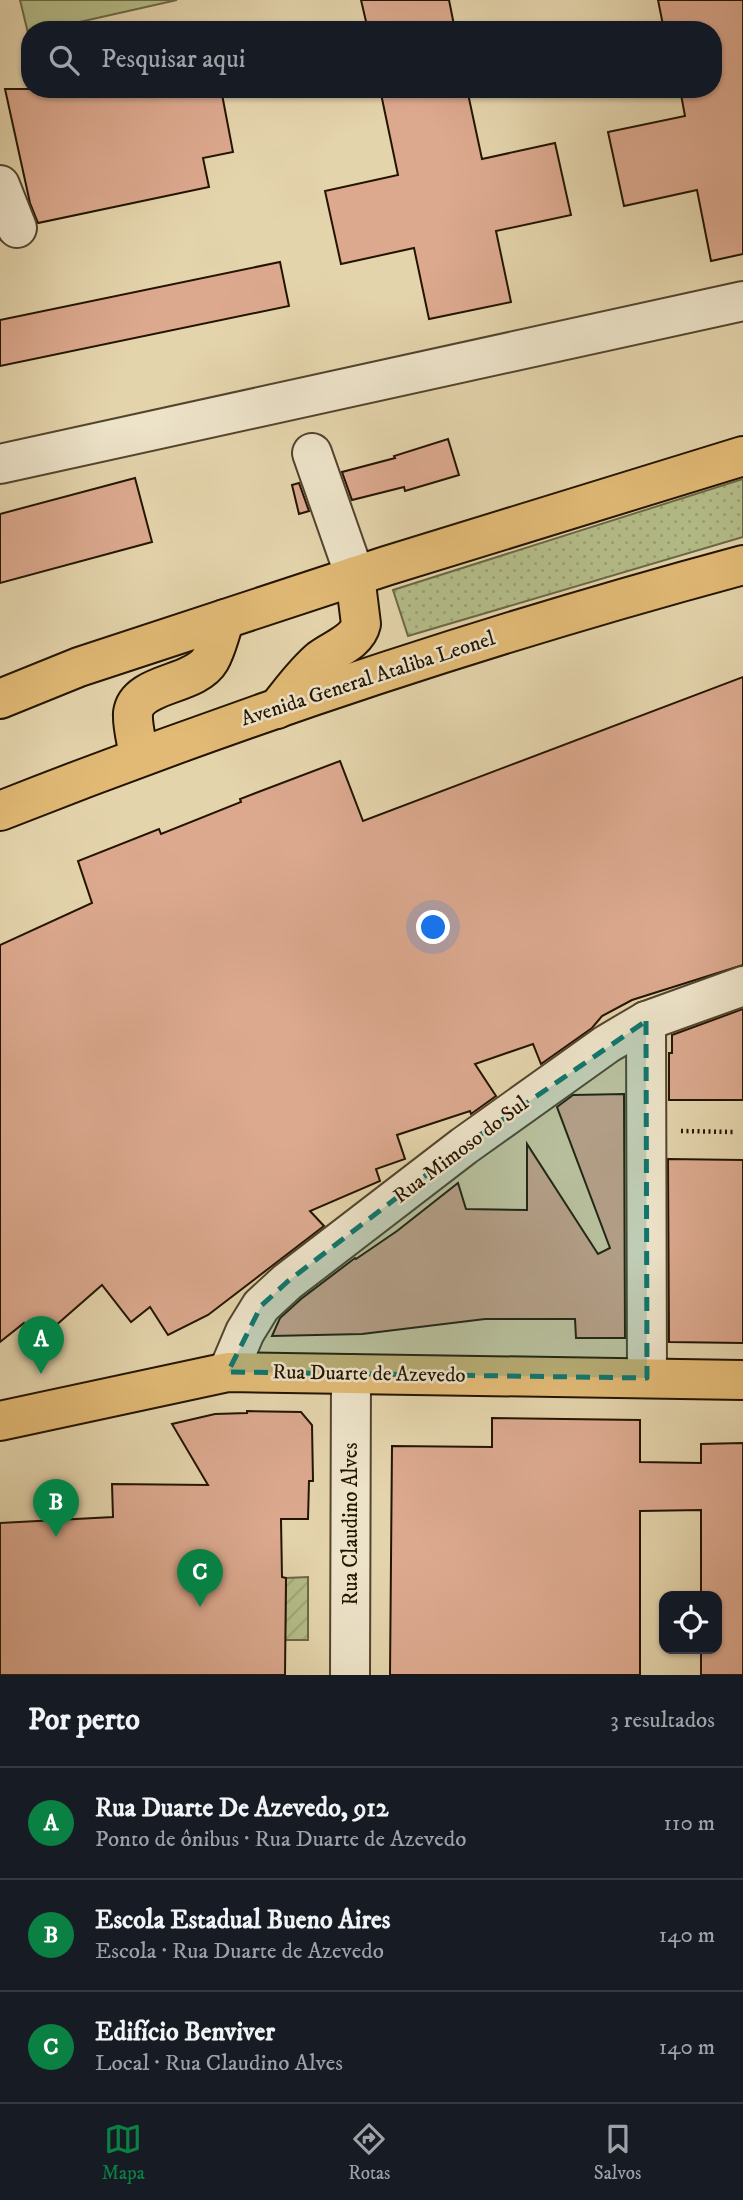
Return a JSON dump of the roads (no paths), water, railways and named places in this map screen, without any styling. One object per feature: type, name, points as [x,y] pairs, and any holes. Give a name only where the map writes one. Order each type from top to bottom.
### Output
[{"type":"main road","points":[[0,699],[79,667],[355,576],[743,456]]},
{"type":"main road","name":"Avenida General Ataliba Leonel","points":[[0,811],[139,756],[277,709],[599,604],[743,565]]},
{"type":"main road","points":[[277,709],[308,671],[360,631],[355,576]]},
{"type":"main road","points":[[139,756],[133,718],[137,702],[146,694],[196,673],[203,667],[210,660],[225,619]]},
{"type":"main road","name":"Rua Duarte de Azevedo","points":[[0,1421],[228,1372],[743,1380]]},
{"type":"street","points":[[0,185],[17,228]]},
{"type":"street","points":[[0,464],[743,301]]},
{"type":"street","points":[[312,453],[355,576]]},
{"type":"street","name":"Rua Mimoso do Sul","points":[[228,1372],[245,1332],[261,1306],[287,1282],[464,1146],[607,1044],[646,1021],[743,986]]},
{"type":"street","points":[[646,1021],[647,1378]]},
{"type":"street","name":"Rua Claudino Alves","points":[[350,1675],[351,1374]]},
{"type":"place","name":"Rua Duarte De Azevedo, 912","points":[[41,1374]]},
{"type":"place","name":"Escola Estadual Bueno Aires","points":[[56,1537]]},
{"type":"place","name":"Edifício Benviver","points":[[200,1607]]}]
